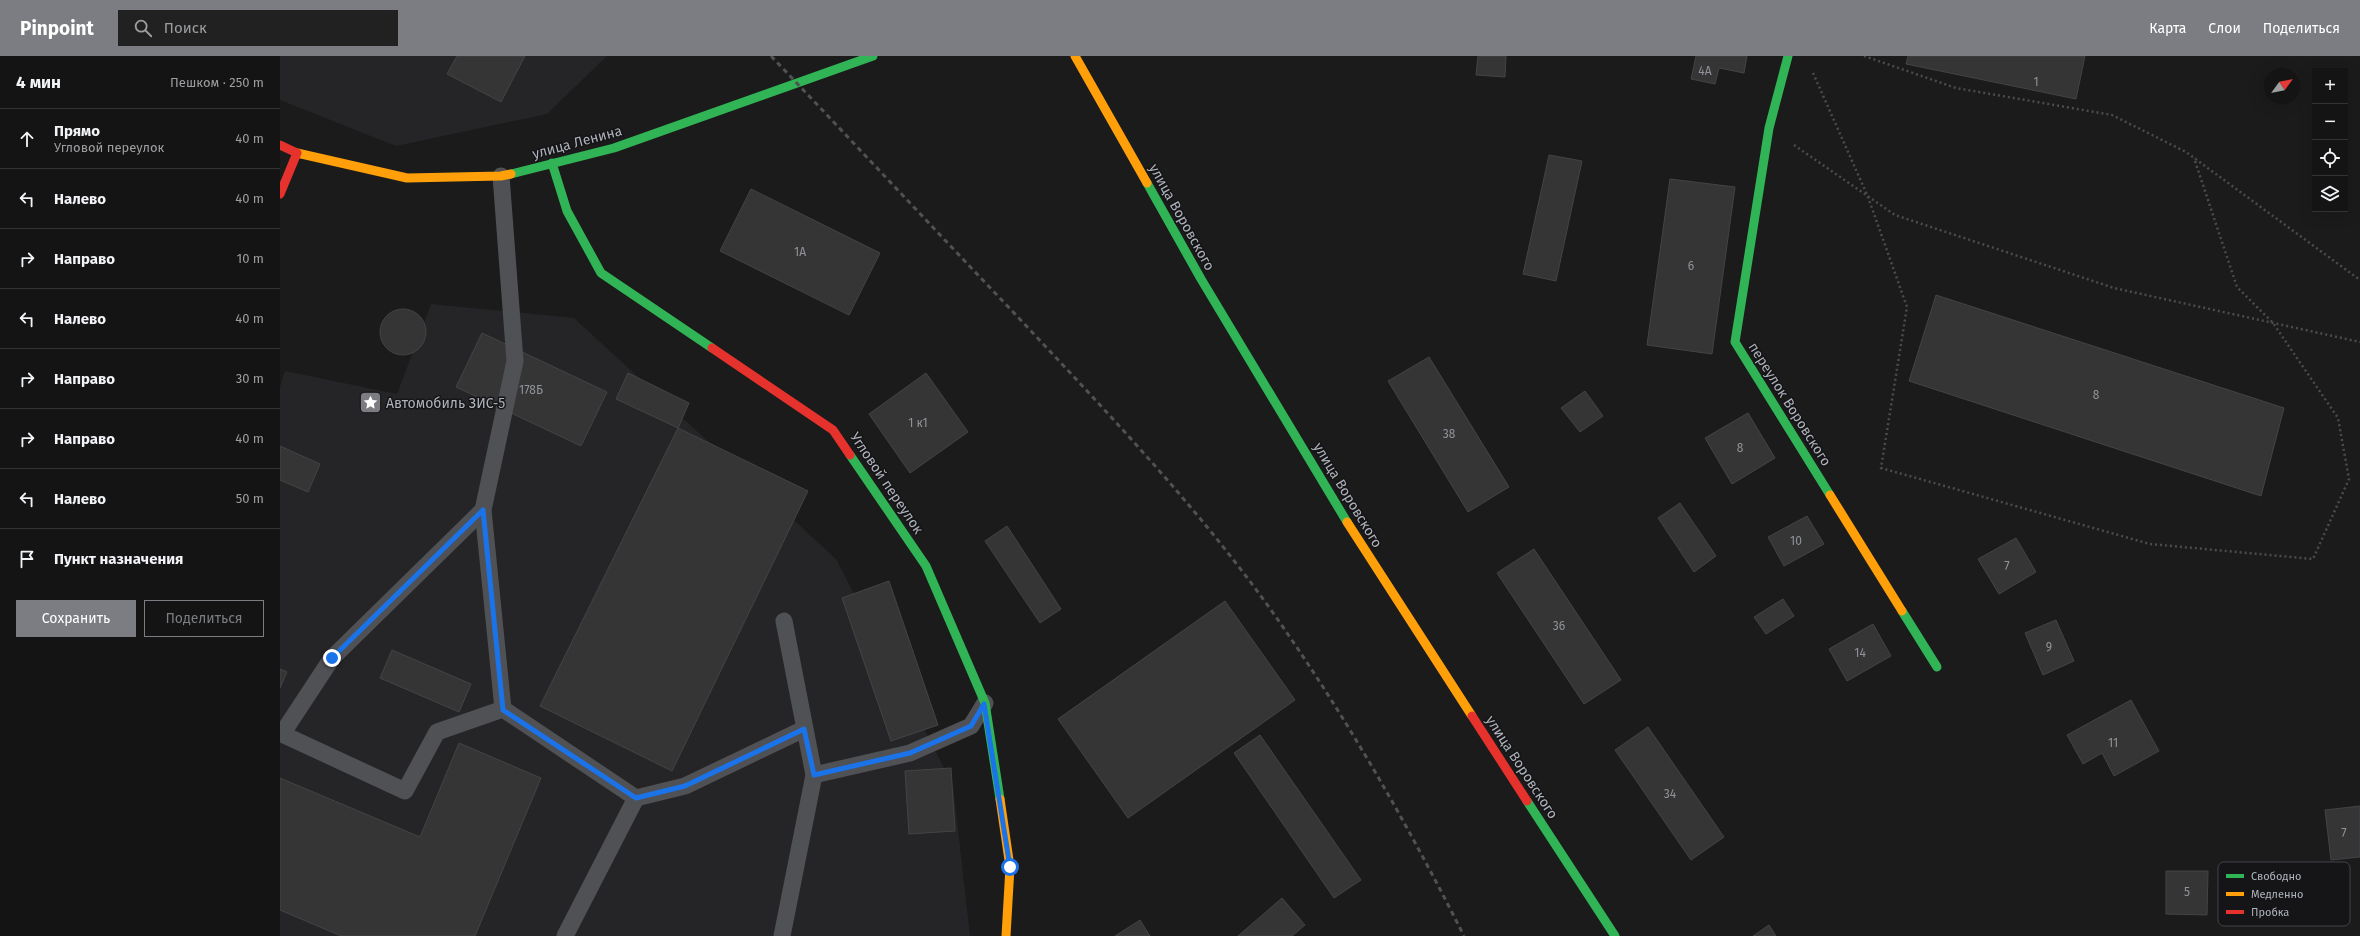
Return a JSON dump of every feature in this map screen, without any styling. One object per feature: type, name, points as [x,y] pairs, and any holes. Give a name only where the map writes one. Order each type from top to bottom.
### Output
[{"type":"street","name":"улица Ленина","points":[[280,145],[297,153],[407,178],[501,176],[614,148],[873,56]]},
{"type":"street","name":"улица Воровского","points":[[1075,56],[1201,279],[1375,568],[1615,936]]},
{"type":"street","name":"переулок Воровского","points":[[1788,56],[1769,128],[1735,342],[1937,667]]},
{"type":"street","points":[[280,194],[297,153]]},
{"type":"street","name":"Угловой переулок","points":[[552,163],[566,211],[601,273],[833,430],[926,566],[984,704],[1010,867],[1006,936]]},
{"type":"lane","points":[[501,176],[515,361],[483,510],[503,710]]},
{"type":"lane","points":[[483,510],[332,658],[282,734],[405,791],[437,732],[503,710]]},
{"type":"lane","points":[[782,936],[814,775],[784,621]]},
{"type":"lane","points":[[814,775],[910,753],[971,726],[984,704]]},
{"type":"lane","points":[[503,710],[636,798],[685,786],[804,729]]},
{"type":"lane","points":[[564,936],[636,798]]},
{"type":"path","points":[[1864,56],[1956,88],[2112,115],[2194,158],[2360,280]]},
{"type":"path","points":[[1812,70],[1868,197],[1907,307],[1881,468],[2150,544],[2313,559],[2349,480],[2338,418],[2273,323],[2238,286],[2194,158]]},
{"type":"path","points":[[1769,128],[1895,215],[2114,288],[2360,342]]},
{"type":"shaded area","points":[[280,56],[607,56],[547,114],[396,146],[280,100]]},
{"type":"shaded area","points":[[431,304],[574,318],[836,559],[953,785],[970,936],[280,936],[280,387],[285,371],[397,394]]},
{"type":"building","points":[[457,56],[525,56],[501,102],[447,74]]},
{"type":"building","points":[[1478,56],[1506,56],[1505,77],[1476,75]]},
{"type":"building","points":[[1696,56],[1747,56],[1744,73],[1719,68],[1715,84],[1691,79]]},
{"type":"building","points":[[1908,56],[2085,56],[2076,99],[1906,64]]},
{"type":"building","points":[[1549,155],[1582,161],[1556,281],[1523,274]]},
{"type":"building","points":[[1670,179],[1735,187],[1712,354],[1647,345]]},
{"type":"building","points":[[751,189],[880,253],[849,315],[720,251]]},
{"type":"building","points":[[1936,295],[2284,408],[2261,496],[1909,381]]},
{"type":"building","points":[[408,309],[420,315],[425,323],[425,341],[420,349],[412,354],[398,355],[386,349],[381,341],[380,327],[386,315],[394,310]]},
{"type":"building","points":[[482,333],[607,392],[581,446],[456,387]]},
{"type":"building","points":[[1429,357],[1509,487],[1468,512],[1388,381]]},
{"type":"building","points":[[628,373],[689,403],[678,428],[616,399]]},
{"type":"building","points":[[926,373],[968,432],[910,473],[869,414]]},
{"type":"building","points":[[1585,391],[1603,416],[1580,432],[1561,408]]},
{"type":"building","points":[[1748,413],[1775,458],[1732,484],[1705,438]]},
{"type":"building","points":[[678,428],[808,491],[672,771],[540,706]]},
{"type":"building","points":[[280,446],[320,464],[308,492],[280,480]]},
{"type":"building","points":[[1680,503],[1716,556],[1694,572],[1658,518]]},
{"type":"building","points":[[1807,516],[1824,544],[1784,566],[1768,537]]},
{"type":"building","points":[[1007,526],[1061,609],[1040,623],[985,541]]},
{"type":"building","points":[[2016,538],[2036,572],[1999,594],[1978,559]]},
{"type":"building","points":[[1534,549],[1621,680],[1584,704],[1497,573]]},
{"type":"building","points":[[889,581],[938,725],[891,741],[842,598]]},
{"type":"building","points":[[1783,599],[1794,616],[1766,634],[1754,617]]},
{"type":"building","points":[[1225,601],[1295,700],[1128,818],[1058,719]]},
{"type":"building","points":[[2056,620],[2074,661],[2043,675],[2025,633]]},
{"type":"building","points":[[1873,624],[1891,656],[1847,681],[1829,649]]},
{"type":"building","points":[[392,650],[471,684],[459,712],[380,678]]},
{"type":"building","points":[[280,669],[287,672],[280,688]]},
{"type":"building","points":[[2131,700],[2159,751],[2114,776],[2102,753],[2083,764],[2067,735]]},
{"type":"building","points":[[1648,727],[1724,837],[1691,860],[1615,750]]},
{"type":"building","points":[[1260,735],[1361,880],[1334,898],[1234,753]]},
{"type":"building","points":[[459,743],[541,778],[475,936],[341,936],[280,910],[280,778],[420,837]]},
{"type":"building","points":[[951,768],[955,831],[909,834],[905,771]]},
{"type":"building","points":[[2360,806],[2360,857],[2331,860],[2325,810]]},
{"type":"building","points":[[2166,871],[2208,871],[2207,915],[2166,914]]},
{"type":"building","points":[[1282,898],[1305,925],[1292,936],[1238,936]]},
{"type":"building","points":[[1140,920],[1150,936],[1115,936]]},
{"type":"building","points":[[1769,925],[1776,936],[1753,936]]},
{"type":"railway","points":[[771,56],[1116,422],[1180,495],[1242,571],[1298,649],[1374,769],[1464,936]]},
{"type":"traffic: fast","points":[[511,174],[614,148],[873,56]]},
{"type":"traffic: fast","points":[[1788,56],[1769,128],[1735,342],[1830,495]]},
{"type":"traffic: fast","points":[[552,163],[567,211],[601,273],[712,348]]},
{"type":"traffic: fast","points":[[1147,183],[1201,279],[1347,522]]},
{"type":"traffic: fast","points":[[850,455],[926,566],[985,703],[1000,799]]},
{"type":"traffic: fast","points":[[1902,611],[1937,667]]},
{"type":"traffic: fast","points":[[1527,801],[1615,936]]},
{"type":"traffic: slow","points":[[1075,56],[1147,183]]},
{"type":"traffic: slow","points":[[297,153],[407,178],[501,176],[511,174]]},
{"type":"traffic: slow","points":[[1830,495],[1902,611]]},
{"type":"traffic: slow","points":[[1347,522],[1472,716]]},
{"type":"traffic: slow","points":[[1000,799],[1010,867],[1006,936]]},
{"type":"traffic: jam","points":[[280,145],[297,153],[280,194]]},
{"type":"traffic: jam","points":[[712,348],[833,430],[850,455]]},
{"type":"traffic: jam","points":[[1472,716],[1527,801]]},
{"type":"place","name":"Автомобиль ЗИС-5","points":[[370,403]]},
{"type":"route","points":[[332,658],[483,510],[503,710],[636,798],[685,786],[804,729],[814,775],[910,753],[971,726],[984,704],[1010,867]]}]
